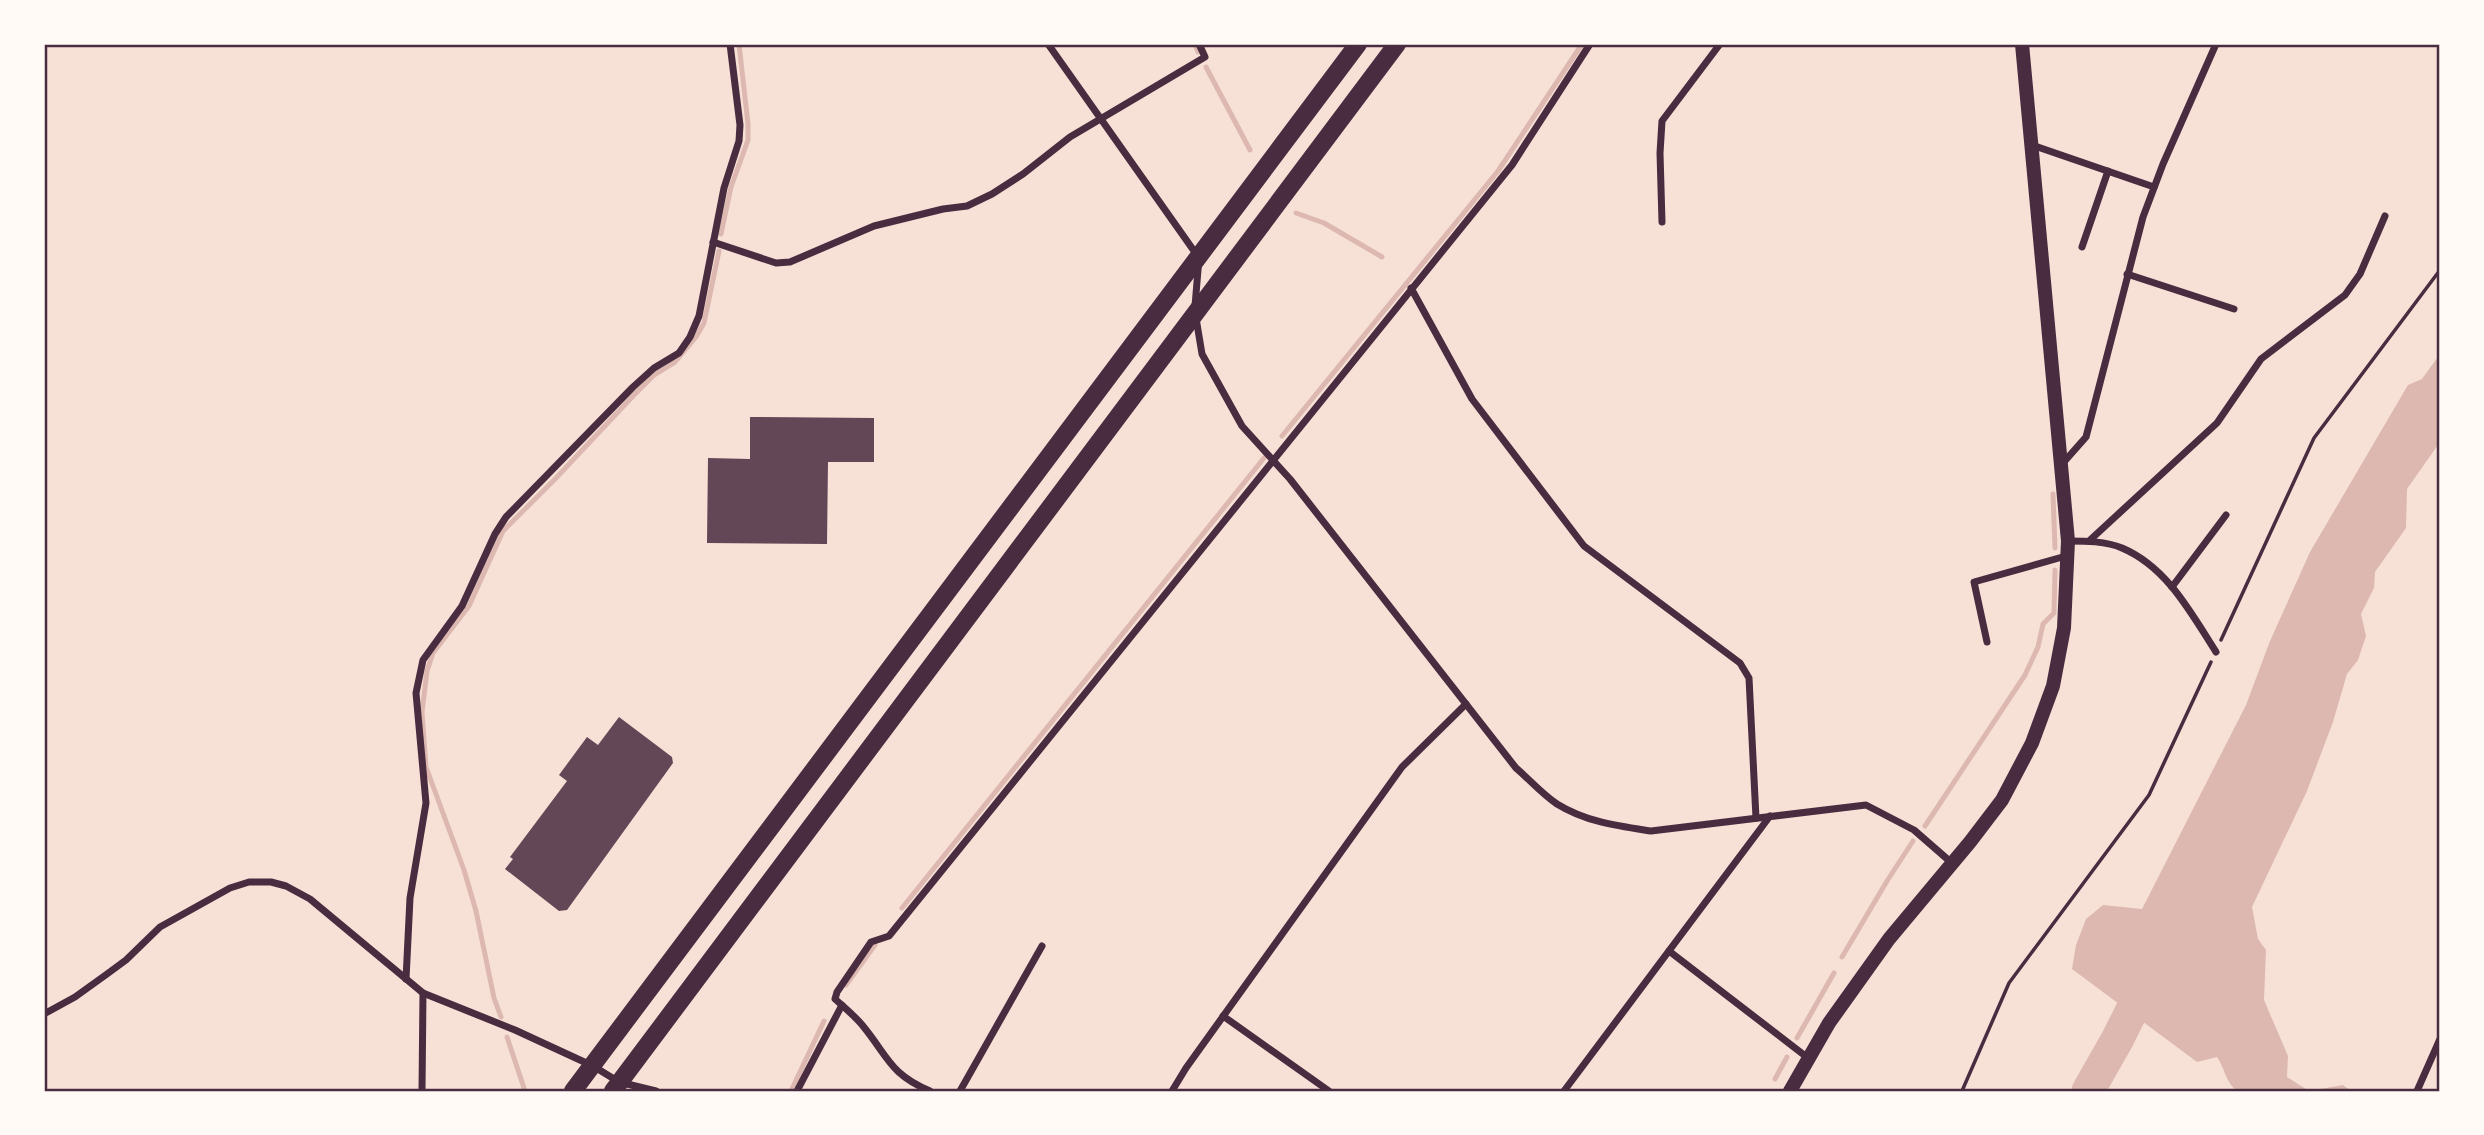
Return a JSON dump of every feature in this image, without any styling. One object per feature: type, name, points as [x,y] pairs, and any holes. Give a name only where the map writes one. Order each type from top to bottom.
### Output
[{"type":"highway","points":[[573,1091],[1358,44]]},
{"type":"highway","points":[[616,1087],[1397,44]]},
{"type":"main road","points":[[1790,1091],[1829,1023],[1889,939],[2002,800],[2032,743],[2053,685],[2064,628],[2068,541],[2022,44]]},
{"type":"street","points":[[406,979],[410,898],[426,803],[416,694],[423,660],[462,606],[495,534],[506,517],[634,387],[654,368],[679,353],[685,345],[699,316],[724,188],[739,141],[740,125],[730,44]]},
{"type":"street","points":[[1048,44],[1199,258],[1195,311],[1202,354],[1242,426],[1272,459],[1516,768],[1555,803],[1583,817],[1616,826],[1651,831],[1866,805],[1914,830],[1952,864]]},
{"type":"street","points":[[713,242],[776,262],[790,262],[874,226],[943,209],[967,206],[1023,174],[1070,137],[1205,57],[1199,44]]},
{"type":"street","points":[[930,1091],[909,1082],[896,1072],[862,1025],[835,999],[837,992],[871,942],[888,936],[1512,165],[1590,44]]},
{"type":"street","points":[[1662,222],[1662,121],[1720,44]]},
{"type":"street","points":[[2061,465],[2086,437],[2143,217],[2216,44]]},
{"type":"street","points":[[2031,145],[2154,187]]},
{"type":"street","points":[[2082,247],[2108,171]]},
{"type":"street","points":[[2089,541],[2217,423],[2260,359],[2345,295],[2360,274],[2385,216]]},
{"type":"street","points":[[2127,274],[2234,309]]},
{"type":"street","points":[[1412,288],[1472,399],[1584,546],[1740,663],[1749,678],[1756,818]]},
{"type":"street","points":[[2172,587],[2226,515]]},
{"type":"street","points":[[2068,541],[2089,541],[2121,548],[2155,569],[2181,597],[2216,652]]},
{"type":"street","points":[[1987,642],[1974,582],[2067,556]]},
{"type":"street","points":[[1172,1091],[1402,767],[1466,704]]},
{"type":"street","points":[[1564,1091],[1770,816]]},
{"type":"street","points":[[44,1014],[75,998],[126,960],[160,927],[230,888],[249,882],[271,882],[286,886],[310,899],[423,993],[515,1030],[593,1066],[616,1087],[656,1091]]},
{"type":"street","points":[[960,1091],[1042,946]]},
{"type":"street","points":[[1669,951],[1809,1059]]},
{"type":"street","points":[[422,1091],[423,993]]},
{"type":"street","points":[[797,1091],[842,1005]]},
{"type":"street","points":[[1223,1016],[1329,1091]]},
{"type":"street","points":[[2417,1091],[2440,1039]]},
{"type":"path","points":[[1962,1091],[2009,983],[2149,795],[2314,438],[2440,270]]},
{"type":"shaded area","points":[[2440,354],[2440,442],[2407,489],[2406,528],[2375,572],[2374,588],[2361,614],[2366,636],[2358,660],[2347,674],[2333,722],[2307,791],[2252,907],[2258,939],[2266,950],[2264,1000],[2288,1056],[2287,1077],[2309,1091],[2237,1091],[2230,1084],[2217,1057],[2197,1062],[2072,969],[2076,945],[2086,919],[2103,905],[2142,909],[2246,705],[2270,641],[2310,552],[2408,385],[2422,379]]},
{"type":"shaded area","points":[[2343,1085],[2351,1091],[2309,1091]]},
{"type":"building","points":[[750,417],[874,418],[874,462],[828,462],[827,544],[707,543],[708,458],[750,459]]},
{"type":"building","points":[[619,717],[672,757],[673,763],[567,910],[559,911],[505,869],[513,859],[510,857],[567,781],[559,775],[587,737],[598,745]]},
{"type":"waterway","points":[[721,234],[731,187],[748,140],[739,44]]},
{"type":"waterway","points":[[1195,44],[1198,52]]},
{"type":"waterway","points":[[1282,436],[1498,171],[1582,44]]},
{"type":"waterway","points":[[1206,67],[1250,150]]},
{"type":"waterway","points":[[1296,213],[1324,223],[1382,257]]},
{"type":"waterway","points":[[501,1017],[494,998],[476,911],[464,870],[426,767],[422,712],[427,671],[433,653],[469,606],[503,531],[634,395],[654,375],[675,362],[696,337],[704,323],[719,251]]},
{"type":"waterway","points":[[902,908],[1264,458]]},
{"type":"waterway","points":[[2053,494],[2055,548]]},
{"type":"waterway","points":[[1925,826],[2025,675],[2038,647],[2043,624],[2054,613],[2055,570]]},
{"type":"waterway","points":[[1842,957],[1913,841]]},
{"type":"waterway","points":[[846,985],[875,945]]},
{"type":"waterway","points":[[2088,1091],[2151,972]]},
{"type":"waterway","points":[[1797,1038],[1834,973]]},
{"type":"waterway","points":[[791,1091],[824,1021]]},
{"type":"waterway","points":[[507,1037],[525,1091]]},
{"type":"waterway","points":[[1775,1079],[1787,1057]]}]
